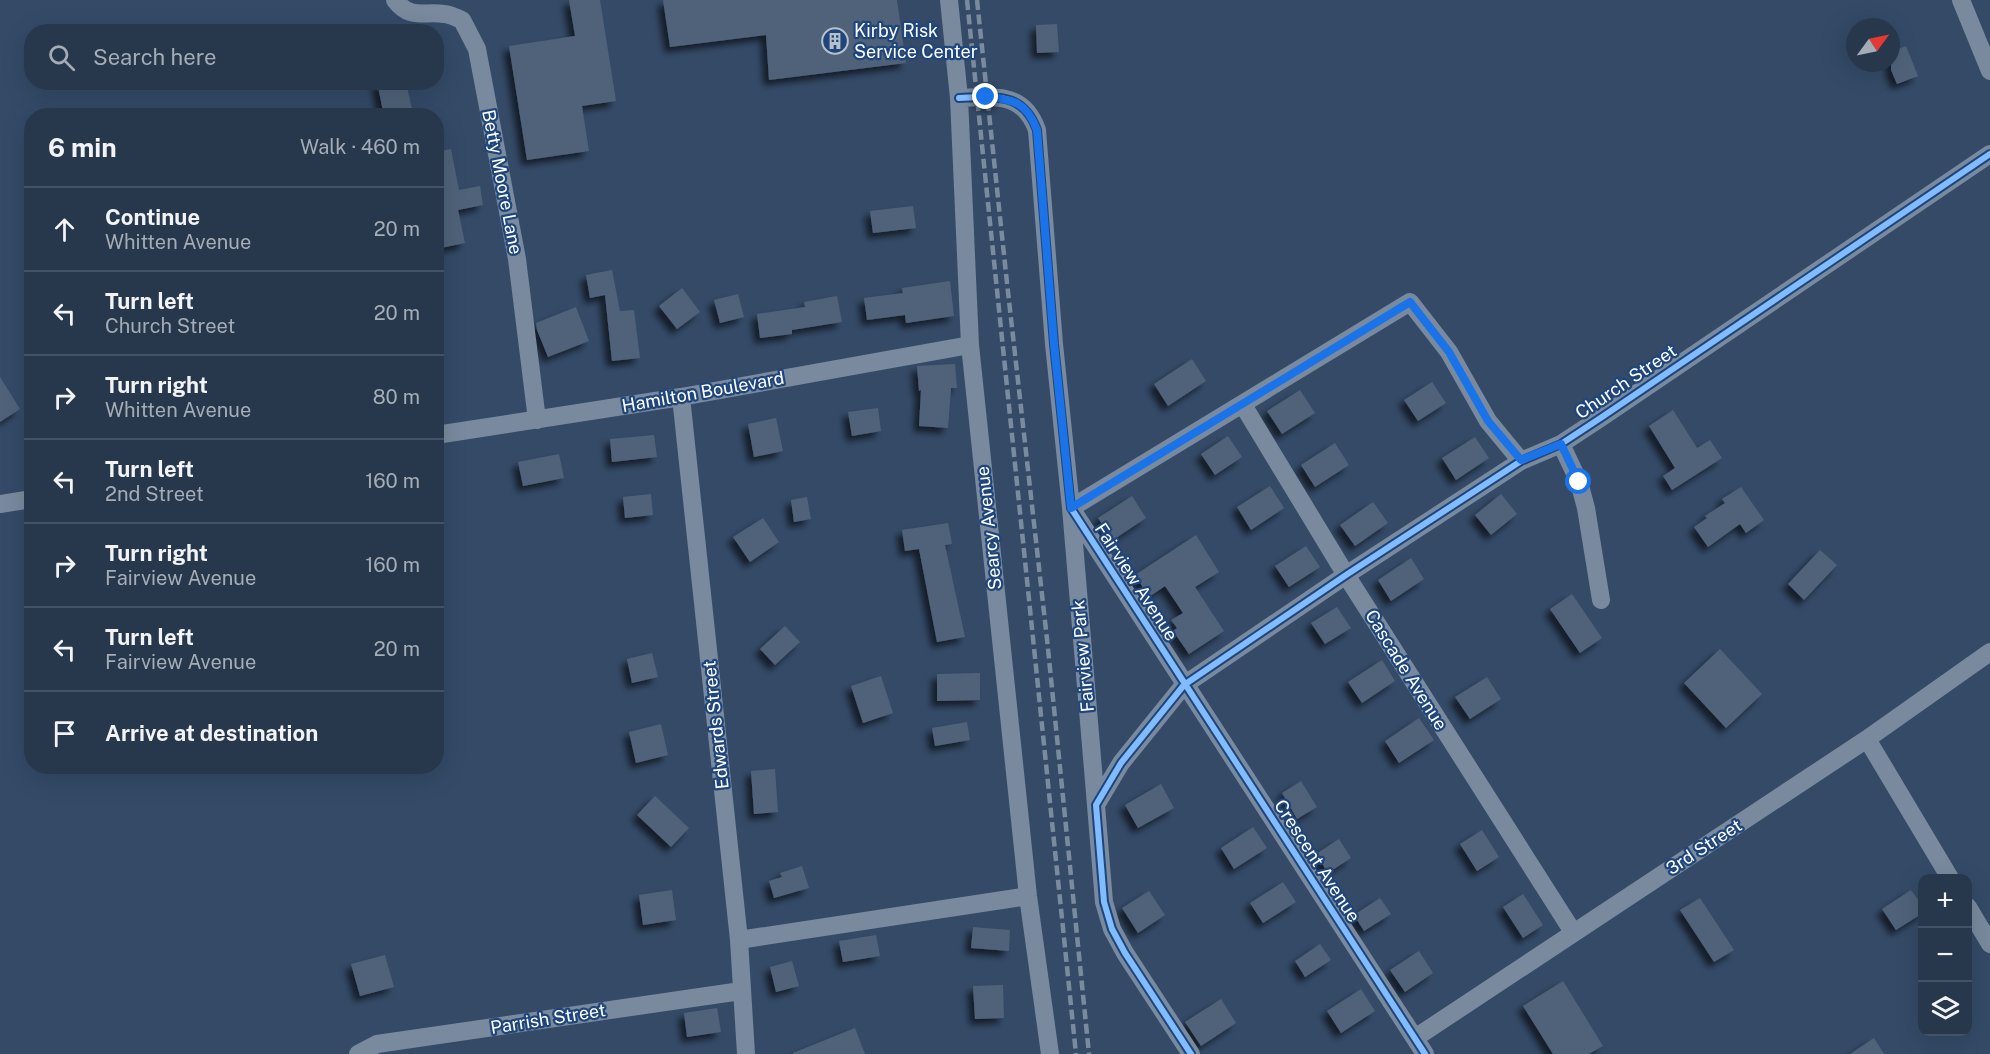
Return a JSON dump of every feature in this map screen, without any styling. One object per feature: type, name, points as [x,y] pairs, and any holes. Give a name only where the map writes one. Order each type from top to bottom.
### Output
[{"type":"street","name":"Betty Moore Lane","points":[[395,0],[413,14],[445,14],[462,20],[477,50],[518,259],[537,420]]},
{"type":"street","name":"Searcy Avenue","points":[[949,0],[958,98],[970,345],[1028,896],[1050,1054]]},
{"type":"street","points":[[1961,0],[1990,70]]},
{"type":"street","name":"Fairview Avenue","points":[[958,98],[1007,99],[1024,107],[1032,117],[1037,130],[1054,344],[1071,508],[1184,685]]},
{"type":"street","name":"Church Street","points":[[1184,685],[1521,460],[1561,444],[1990,154]]},
{"type":"street","points":[[1071,508],[1410,302],[1449,352],[1488,421],[1521,460]]},
{"type":"street","name":"Hamilton Boulevard","points":[[444,434],[681,397],[970,345]]},
{"type":"street","name":"Edwards Street","points":[[681,397],[739,940],[746,1054]]},
{"type":"street","name":"Cascade Avenue","points":[[1243,405],[1346,575],[1572,932]]},
{"type":"street","points":[[1561,444],[1579,482],[1586,508],[1601,600]]},
{"type":"street","points":[[0,504],[24,500]]},
{"type":"street","name":"Fairview Park","points":[[1071,508],[1096,805]]},
{"type":"street","name":"3rd Street","points":[[1415,1038],[1867,739],[1990,651]]},
{"type":"street","points":[[1184,685],[1122,763],[1096,805],[1104,902],[1112,929],[1125,953],[1191,1054]]},
{"type":"street","name":"Crescent Avenue","points":[[1184,685],[1425,1054]]},
{"type":"street","points":[[1867,739],[1947,874]]},
{"type":"street","points":[[739,940],[1028,896]]},
{"type":"street","points":[[1972,914],[1990,944]]},
{"type":"street","name":"Parrish Street","points":[[358,1054],[376,1044],[741,991]]},
{"type":"building","points":[[569,0],[600,0],[616,101],[582,106],[589,151],[527,160],[509,46],[575,36]]},
{"type":"building","name":"Kirby Risk Service Center","points":[[663,0],[897,0],[906,63],[769,80],[766,35],[670,47]]},
{"type":"building","points":[[1057,24],[1059,52],[1037,53],[1036,25]]},
{"type":"building","points":[[1906,46],[1918,76],[1897,84],[1892,72],[1900,72],[1900,48]]},
{"type":"building","points":[[379,90],[408,90],[412,108],[382,108]]},
{"type":"building","points":[[451,149],[459,190],[480,186],[483,205],[458,210],[465,243],[444,247],[444,150]]},
{"type":"building","points":[[913,206],[916,228],[873,233],[870,211]]},
{"type":"building","points":[[612,270],[620,311],[634,310],[640,358],[612,361],[605,295],[590,298],[586,275]]},
{"type":"building","points":[[950,281],[954,316],[906,323],[905,315],[867,320],[864,298],[903,293],[902,288]]},
{"type":"building","points":[[682,288],[700,312],[677,329],[659,306]]},
{"type":"building","points":[[738,294],[744,317],[720,323],[714,300]]},
{"type":"building","points":[[837,296],[842,322],[792,330],[792,334],[760,338],[757,314],[805,307],[804,302]]},
{"type":"building","points":[[576,307],[589,341],[548,357],[536,323]]},
{"type":"building","points":[[1192,359],[1206,381],[1168,406],[1154,384]]},
{"type":"building","points":[[955,364],[957,388],[951,388],[948,428],[919,426],[921,390],[919,391],[917,366]]},
{"type":"building","points":[[0,377],[20,409],[0,422]]},
{"type":"building","points":[[1432,382],[1446,403],[1418,421],[1404,400]]},
{"type":"building","points":[[1300,390],[1315,413],[1282,434],[1267,411]]},
{"type":"building","points":[[878,408],[881,431],[852,436],[848,412]]},
{"type":"building","points":[[1673,410],[1697,448],[1710,440],[1722,458],[1672,490],[1663,476],[1675,468],[1649,426]]},
{"type":"building","points":[[776,418],[783,451],[754,457],[748,424]]},
{"type":"building","points":[[654,435],[657,457],[612,462],[610,439]]},
{"type":"building","points":[[1228,436],[1242,457],[1215,475],[1201,454]]},
{"type":"building","points":[[1475,437],[1489,458],[1456,480],[1442,458]]},
{"type":"building","points":[[1335,443],[1349,465],[1315,487],[1301,465]]},
{"type":"building","points":[[559,454],[564,478],[523,486],[518,462]]},
{"type":"building","points":[[1270,486],[1284,508],[1251,530],[1237,507]]},
{"type":"building","points":[[1741,487],[1764,520],[1746,533],[1740,524],[1708,547],[1694,527],[1707,518],[1705,516],[1725,503],[1722,499]]},
{"type":"building","points":[[651,494],[653,515],[625,518],[623,497]]},
{"type":"building","points":[[1501,494],[1517,514],[1491,535],[1475,515]]},
{"type":"building","points":[[1132,496],[1146,518],[1113,540],[1098,518]]},
{"type":"building","points":[[807,497],[811,519],[794,522],[791,500]]},
{"type":"building","points":[[1373,502],[1388,523],[1355,546],[1340,525]]},
{"type":"building","points":[[763,518],[779,542],[750,562],[733,537]]},
{"type":"building","points":[[948,523],[952,544],[945,545],[965,637],[937,642],[919,549],[905,551],[902,530]]},
{"type":"building","points":[[1196,535],[1219,572],[1195,587],[1224,631],[1189,654],[1173,631],[1177,628],[1171,620],[1183,613],[1165,586],[1149,597],[1135,575]]},
{"type":"building","points":[[1306,546],[1320,567],[1289,587],[1275,566]]},
{"type":"building","points":[[1820,550],[1837,565],[1804,600],[1788,584]]},
{"type":"building","points":[[1411,558],[1424,579],[1391,601],[1378,580]]},
{"type":"building","points":[[1572,594],[1602,638],[1580,653],[1550,609]]},
{"type":"building","points":[[1337,607],[1351,628],[1325,644],[1311,623]]},
{"type":"building","points":[[785,626],[800,642],[775,665],[760,649]]},
{"type":"building","points":[[1720,649],[1762,694],[1726,728],[1684,683]]},
{"type":"building","points":[[652,653],[658,677],[632,683],[627,659]]},
{"type":"building","points":[[1382,660],[1395,681],[1362,703],[1348,682]]},
{"type":"building","points":[[980,673],[980,700],[937,701],[937,674]]},
{"type":"building","points":[[881,676],[893,713],[863,723],[851,686]]},
{"type":"building","points":[[1487,677],[1501,699],[1470,719],[1455,697]]},
{"type":"building","points":[[1419,718],[1434,740],[1399,763],[1385,741]]},
{"type":"building","points":[[967,722],[970,740],[935,746],[932,728]]},
{"type":"building","points":[[661,724],[668,755],[636,763],[629,732]]},
{"type":"building","points":[[775,769],[778,812],[754,814],[751,771]]},
{"type":"building","points":[[1301,781],[1317,807],[1297,819],[1282,793]]},
{"type":"building","points":[[1161,784],[1174,808],[1138,828],[1125,805]]},
{"type":"building","points":[[655,796],[689,828],[671,847],[637,815]]},
{"type":"building","points":[[1253,827],[1267,848],[1234,869],[1221,848]]},
{"type":"building","points":[[1482,830],[1499,857],[1477,871],[1460,844]]},
{"type":"building","points":[[1339,839],[1351,858],[1328,873],[1316,854]]},
{"type":"building","points":[[802,866],[809,888],[774,898],[769,881],[782,877],[780,873]]},
{"type":"building","points":[[1283,882],[1296,902],[1263,923],[1250,903]]},
{"type":"building","points":[[672,890],[676,920],[643,925],[639,895]]},
{"type":"building","points":[[1911,890],[1918,900],[1918,916],[1896,930],[1882,909]]},
{"type":"building","points":[[1149,891],[1165,915],[1138,933],[1122,908]]},
{"type":"building","points":[[1523,894],[1543,925],[1523,938],[1503,907]]},
{"type":"building","points":[[1380,898],[1391,914],[1364,931],[1354,915]]},
{"type":"building","points":[[1700,898],[1734,950],[1714,962],[1680,910]]},
{"type":"building","points":[[973,927],[1010,930],[1009,951],[971,948]]},
{"type":"building","points":[[876,935],[880,956],[843,962],[839,941]]},
{"type":"building","points":[[1320,944],[1331,960],[1305,977],[1295,961]]},
{"type":"building","points":[[1419,951],[1433,973],[1405,992],[1390,970]]},
{"type":"building","points":[[385,955],[394,987],[360,996],[351,964]]},
{"type":"building","points":[[792,961],[799,986],[776,992],[770,967]]},
{"type":"building","points":[[1563,981],[1603,1046],[1589,1054],[1553,1054],[1523,1006]]},
{"type":"building","points":[[1003,985],[1004,1018],[975,1019],[973,986]]},
{"type":"building","points":[[1361,989],[1375,1011],[1341,1033],[1327,1011]]},
{"type":"building","points":[[1221,999],[1236,1023],[1201,1046],[1185,1022]]},
{"type":"building","points":[[717,1008],[721,1032],[687,1037],[684,1013]]},
{"type":"building","points":[[855,1028],[865,1054],[793,1054],[793,1053]]},
{"type":"building","points":[[1874,1038],[1884,1054],[1850,1054]]},
{"type":"railway","points":[[967,0],[1076,1054]]},
{"type":"railway","points":[[977,0],[1047,639],[1089,1054]]},
{"type":"cycle path","points":[[959,98],[995,97],[1015,102],[1024,108],[1037,130],[1054,344],[1071,508],[1425,1054]]},
{"type":"cycle path","points":[[1191,1054],[1125,953],[1112,929],[1104,902],[1096,805],[1121,763],[1184,685],[1346,575],[1521,461],[1561,444],[1602,417],[1990,154]]},
{"type":"place","name":"Kirby Risk Service Center","points":[[835,41]]},
{"type":"route","points":[[986,97],[1007,99],[1024,107],[1032,117],[1037,130],[1054,344],[1071,508],[1410,302],[1449,352],[1488,421],[1505,444],[1521,460],[1561,444],[1579,482]]}]
